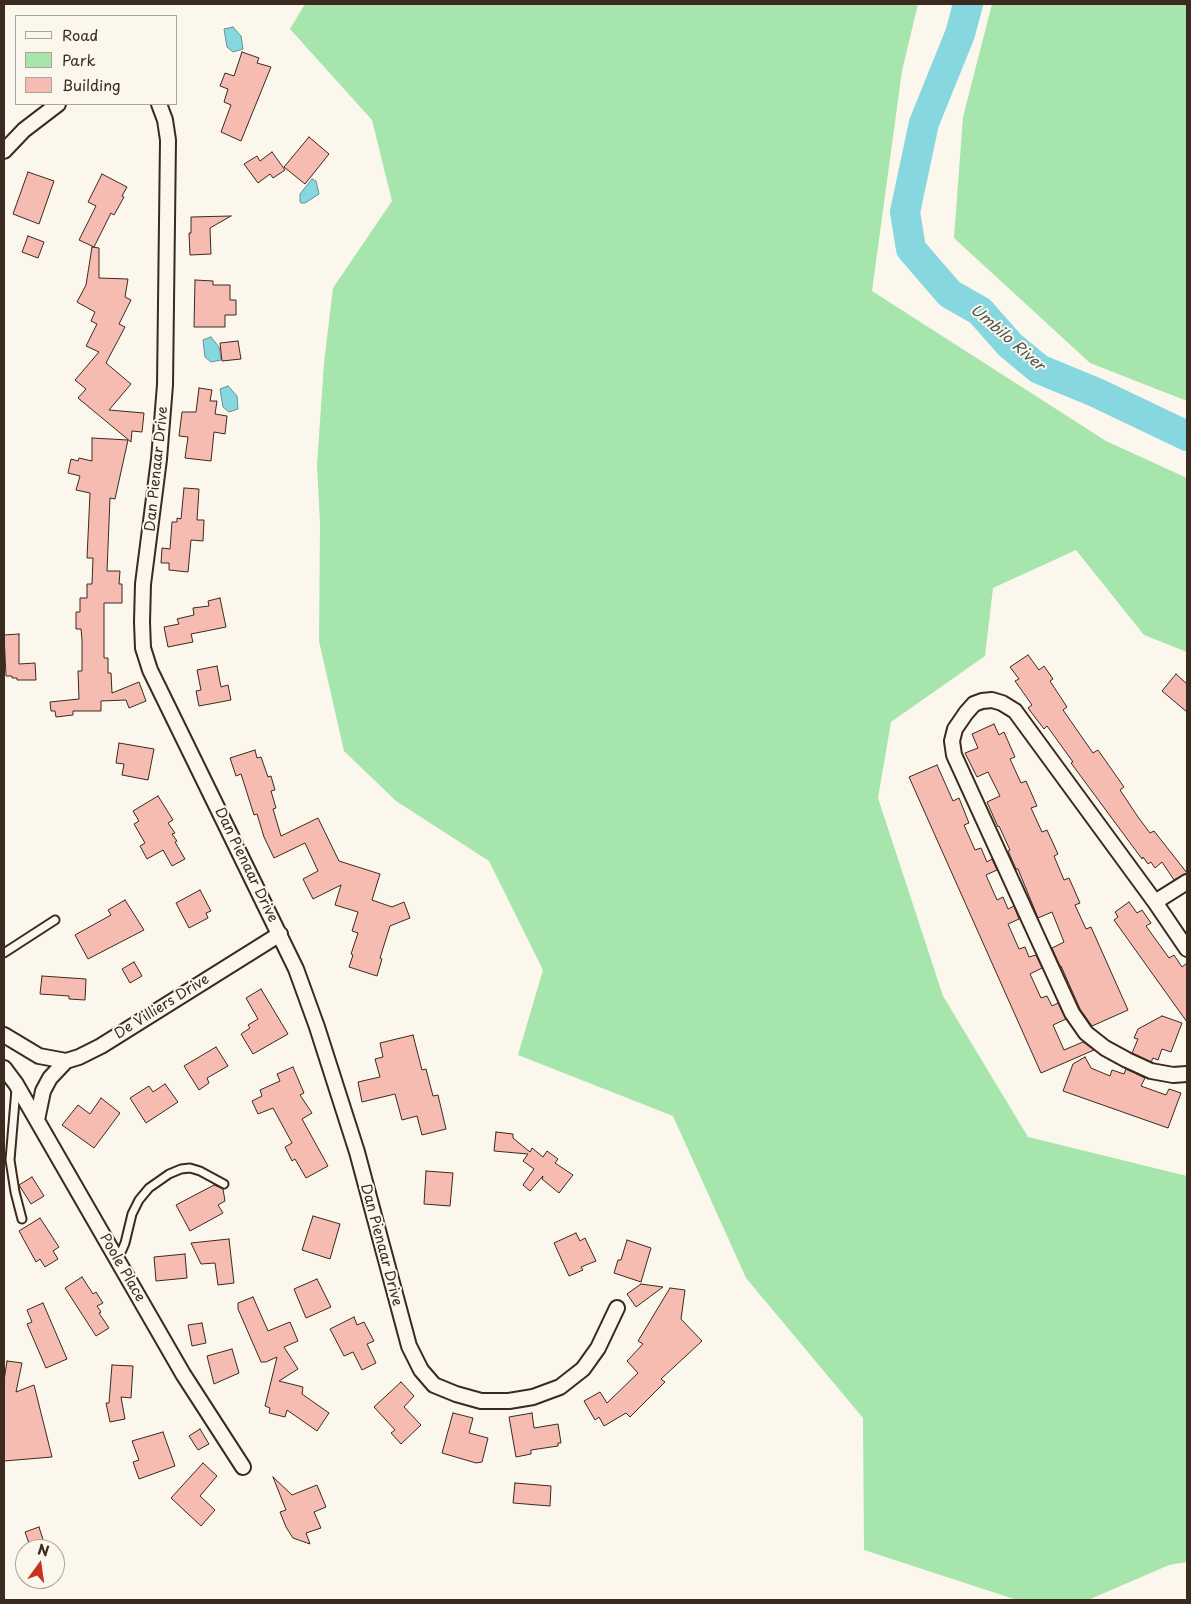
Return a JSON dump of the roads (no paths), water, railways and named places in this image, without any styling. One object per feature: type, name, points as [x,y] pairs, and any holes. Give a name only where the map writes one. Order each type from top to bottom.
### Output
[{"type":"street","points":[[4,151],[24,130],[57,105]]},
{"type":"street","name":"Dan Pienaar Drive","points":[[159,105],[165,120],[168,140],[165,385],[159,458],[143,584],[143,648],[150,670],[296,969],[326,1054],[357,1152],[409,1346],[421,1370],[434,1385],[481,1401],[509,1401],[533,1397],[560,1387],[583,1369],[598,1348],[617,1308]]},
{"type":"street","points":[[1187,949],[1156,902],[1015,711],[1002,703],[992,700],[974,704],[955,729],[952,741],[954,755],[1072,1013],[1086,1033],[1105,1048],[1127,1060],[1151,1071],[1173,1076],[1187,1074]]},
{"type":"street","points":[[1156,902],[1187,882]]},
{"type":"street","name":"De Villiers Drive","points":[[66,1061],[101,1046],[280,934]]},
{"type":"street","points":[[4,1035],[39,1056],[66,1061]]},
{"type":"street","points":[[37,1120],[43,1092],[50,1078],[66,1061]]},
{"type":"street","name":"Poole Place","points":[[4,1068],[16,1084],[183,1374],[243,1468]]},
{"type":"lane","points":[[4,953],[55,920]]},
{"type":"lane","points":[[16,1084],[10,1160],[22,1219]]},
{"type":"lane","points":[[116,1257],[125,1243],[132,1214],[139,1200],[149,1188],[169,1174],[181,1169],[190,1168],[200,1171],[224,1184]]},
{"type":"water","points":[[233,27],[241,36],[243,49],[233,52],[227,47],[224,29]]},
{"type":"water","points":[[312,179],[316,181],[319,194],[305,203],[301,203],[300,194]]},
{"type":"water","points":[[211,337],[219,347],[221,360],[211,362],[205,357],[203,340]]},
{"type":"water","points":[[228,386],[237,396],[238,409],[229,412],[223,407],[220,389]]},
{"type":"waterway","name":"Umbilo River","points":[[968,4],[960,34],[924,123],[905,212],[911,249],[950,294],[980,311],[1010,345],[1039,369],[1097,393],[1187,436]]}]
